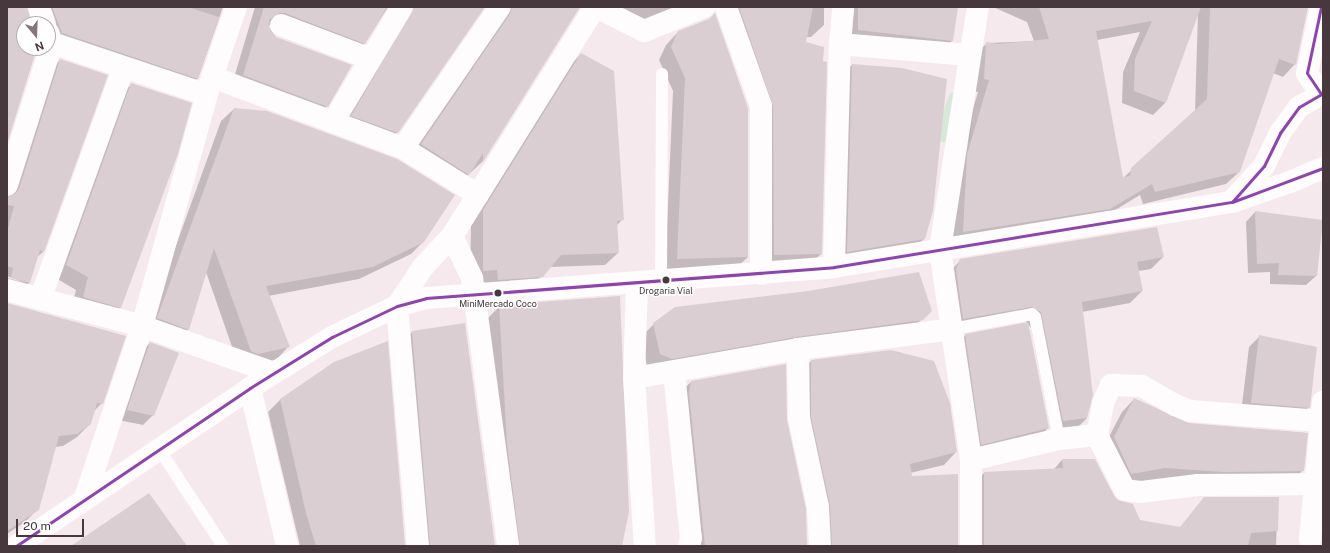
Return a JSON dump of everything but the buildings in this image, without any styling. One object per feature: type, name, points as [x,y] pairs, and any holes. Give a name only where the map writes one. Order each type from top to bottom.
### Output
[{"type":"street","points":[[84,500],[142,326],[210,86],[236,7]]},
{"type":"street","points":[[333,122],[402,7]]},
{"type":"street","points":[[403,148],[500,7]]},
{"type":"street","points":[[418,546],[397,306],[423,267],[452,236],[596,7],[644,31],[704,7]]},
{"type":"street","points":[[726,7],[761,106],[760,274]]},
{"type":"street","points":[[834,267],[840,44],[843,7]]},
{"type":"street","points":[[971,546],[971,460],[940,249],[969,55],[978,7]]},
{"type":"street","points":[[1232,202],[1264,166],[1280,133],[1299,107],[1322,95],[1307,73],[1321,7]]},
{"type":"street","points":[[281,25],[371,59]]},
{"type":"street","points":[[56,37],[123,69],[210,86],[333,122],[403,148],[478,195]]},
{"type":"street","points":[[840,44],[969,55]]},
{"type":"street","points":[[7,185],[42,56]]},
{"type":"street","points":[[41,297],[123,69]]},
{"type":"street","points":[[1280,133],[1278,158],[1285,173],[1299,179]]},
{"type":"street","points":[[16,546],[250,388],[332,337],[397,306],[426,298],[760,274],[834,267],[1232,202],[1299,179],[1323,168]]},
{"type":"street","points":[[452,236],[467,263],[474,294],[508,546]]},
{"type":"street","points":[[637,282],[634,378],[645,546]]},
{"type":"street","points":[[7,290],[41,297],[142,326],[274,373]]},
{"type":"street","points":[[634,378],[674,372],[798,348],[952,329]]},
{"type":"street","points":[[798,348],[799,418],[818,507],[820,546]]},
{"type":"street","points":[[674,372],[691,538],[689,546]]},
{"type":"street","points":[[1310,539],[1316,484],[1322,411],[1190,411],[1175,405],[1142,386],[1111,385],[1103,403],[1097,435],[1125,490],[1140,492],[1198,485],[1316,484]]},
{"type":"street","points":[[250,388],[286,545]]},
{"type":"street","points":[[971,460],[1058,439],[1097,435]]},
{"type":"street","points":[[11,546],[38,532]]},
{"type":"lane","points":[[661,280],[662,74]]},
{"type":"lane","points":[[952,329],[1032,314],[1035,317],[1058,439]]},
{"type":"lane","points":[[159,449],[223,546]]},
{"type":"green space","points":[[975,89],[970,141],[937,142],[940,119],[950,93]]},
{"type":"transit line","points":[[1321,7],[1307,73],[1321,94]]},
{"type":"transit line","points":[[1232,202],[1264,166],[1280,133],[1299,107],[1323,93]]},
{"type":"transit line","points":[[16,546],[250,388],[332,337],[397,306],[426,298],[834,267],[1232,202],[1323,168]]},
{"type":"place","name":"Drogaria Vial","points":[[666,280]]},
{"type":"place","name":"MiniMercado Coco","points":[[498,293]]}]
